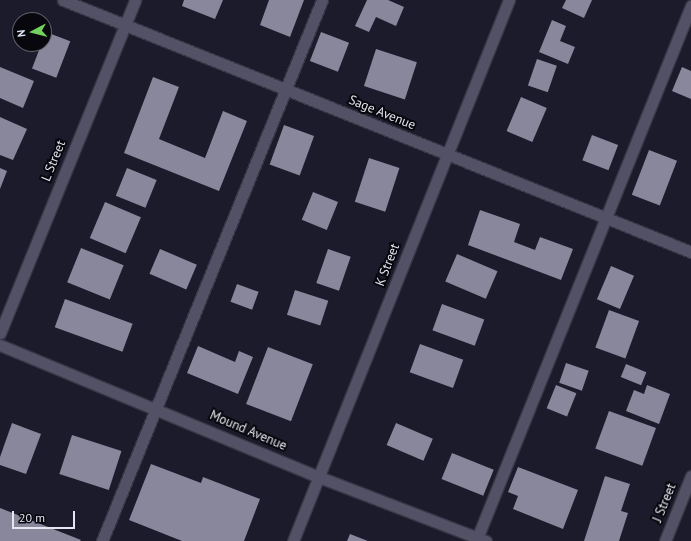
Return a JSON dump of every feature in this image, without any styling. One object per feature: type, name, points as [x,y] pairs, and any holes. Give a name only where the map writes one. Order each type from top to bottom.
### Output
[{"type":"street","name":"Sage Avenue","points":[[63,0],[446,155],[691,252]]},
{"type":"street","name":"L Street","points":[[0,333],[135,0]]},
{"type":"street","points":[[102,541],[322,0]]},
{"type":"street","name":"K Street","points":[[293,541],[509,0]]},
{"type":"street","points":[[480,540],[691,6]]},
{"type":"street","name":"Mound Avenue","points":[[0,345],[157,408],[319,477],[480,540]]},
{"type":"street","name":"J Street","points":[[665,541],[691,476]]},
{"type":"building","points":[[184,0],[223,0],[215,19],[182,6]]},
{"type":"building","points":[[269,0],[304,0],[290,37],[260,25]]},
{"type":"building","points":[[367,0],[388,0],[404,7],[396,26],[376,17],[369,32],[355,26]]},
{"type":"building","points":[[566,0],[592,0],[584,18],[562,8]]},
{"type":"building","points":[[552,20],[566,26],[560,41],[575,47],[568,64],[539,52]]},
{"type":"building","points":[[321,32],[349,43],[338,72],[310,61]]},
{"type":"building","points":[[52,34],[70,41],[56,78],[32,68],[38,52],[52,52]]},
{"type":"building","points":[[376,49],[417,62],[405,99],[364,86]]},
{"type":"building","points":[[537,59],[557,66],[548,92],[528,85]]},
{"type":"building","points":[[0,67],[34,81],[23,108],[0,98]]},
{"type":"building","points":[[682,67],[691,71],[691,99],[672,91]]},
{"type":"building","points":[[153,77],[179,87],[159,139],[205,158],[223,111],[247,121],[219,191],[124,153]]},
{"type":"building","points":[[521,97],[547,108],[532,142],[507,131]]},
{"type":"building","points":[[0,117],[27,129],[13,160],[0,155]]},
{"type":"building","points":[[284,125],[314,136],[300,175],[270,164]]},
{"type":"building","points":[[592,135],[618,145],[608,170],[582,160]]},
{"type":"building","points":[[649,150],[677,161],[660,206],[632,195]]},
{"type":"building","points":[[369,158],[399,168],[385,212],[355,202]]},
{"type":"building","points":[[0,168],[7,171],[0,189]]},
{"type":"building","points":[[127,168],[157,180],[145,208],[116,196]]},
{"type":"building","points":[[313,192],[338,202],[327,230],[302,220]]},
{"type":"building","points":[[105,202],[141,217],[126,253],[90,238]]},
{"type":"building","points":[[480,210],[520,224],[514,242],[535,250],[540,237],[573,249],[561,280],[468,245]]},
{"type":"building","points":[[81,248],[124,265],[110,300],[67,282]]},
{"type":"building","points":[[160,249],[197,265],[186,289],[149,274]]},
{"type":"building","points":[[328,249],[351,257],[339,291],[316,283]]},
{"type":"building","points":[[457,254],[498,271],[486,299],[445,282]]},
{"type":"building","points":[[611,266],[634,276],[620,309],[597,299]]},
{"type":"building","points":[[237,284],[259,292],[252,310],[231,302]]},
{"type":"building","points":[[295,290],[328,301],[320,326],[287,315]]},
{"type":"building","points":[[65,299],[133,324],[122,352],[55,327]]},
{"type":"building","points":[[442,304],[484,319],[475,346],[432,330]]},
{"type":"building","points":[[609,310],[639,321],[625,359],[595,348]]},
{"type":"building","points":[[420,344],[463,360],[453,388],[410,372]]},
{"type":"building","points":[[198,346],[235,362],[239,351],[253,357],[238,394],[187,373]]},
{"type":"building","points":[[268,347],[313,364],[291,421],[246,404]]},
{"type":"building","points":[[566,363],[589,371],[582,391],[559,383]]},
{"type":"building","points":[[626,364],[646,372],[641,385],[621,377]]},
{"type":"building","points":[[556,385],[576,393],[567,416],[547,408]]},
{"type":"building","points":[[647,385],[670,394],[659,424],[626,411],[634,390],[644,394]]},
{"type":"building","points":[[609,411],[656,428],[642,466],[595,449]]},
{"type":"building","points":[[12,423],[41,434],[26,474],[0,465],[0,457]]},
{"type":"building","points":[[396,423],[433,439],[423,461],[387,445]]},
{"type":"building","points":[[72,435],[121,451],[109,490],[59,474]]},
{"type":"building","points":[[452,453],[494,470],[483,496],[442,479]]},
{"type":"building","points":[[151,464],[201,483],[203,477],[260,499],[244,541],[182,541],[129,520]]},
{"type":"building","points":[[518,467],[578,490],[563,529],[513,509],[518,496],[508,492]]},
{"type":"building","points":[[605,476],[630,484],[621,511],[628,513],[619,541],[584,541]]},
{"type":"building","points":[[0,508],[81,540],[0,541]]},
{"type":"building","points":[[350,534],[368,541],[347,541]]}]
